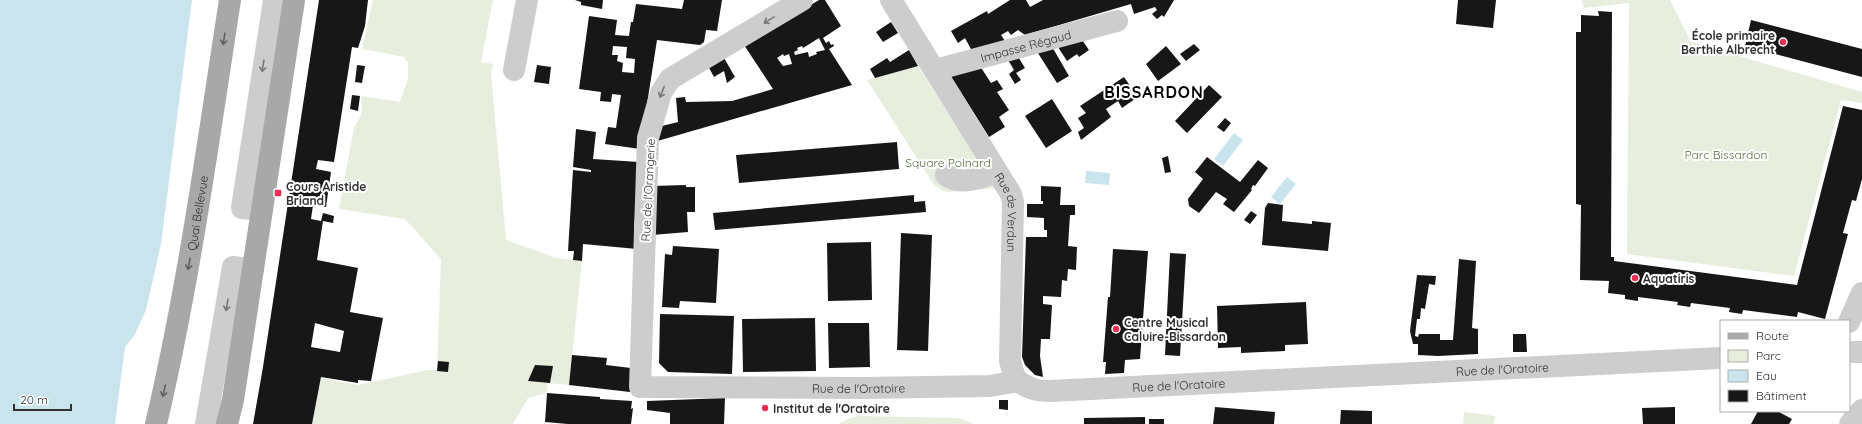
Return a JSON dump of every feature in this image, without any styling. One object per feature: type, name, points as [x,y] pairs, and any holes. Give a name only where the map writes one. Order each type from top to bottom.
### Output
[{"type":"main road","name":"Quai Bellevue","points":[[156,424],[170,368],[194,234],[230,0]]},
{"type":"main road","points":[[227,424],[233,400],[294,0]]},
{"type":"street","points":[[262,210],[242,208],[274,0]]},
{"type":"street","points":[[514,70],[527,0]]},
{"type":"street","name":"Rue de l'Orangerie","points":[[640,387],[648,138],[665,85],[670,79],[802,0]]},
{"type":"street","name":"Rue de Verdun","points":[[892,0],[1010,194],[1014,208],[1010,361],[1014,375],[1018,380]]},
{"type":"street","name":"Impasse Régaud","points":[[935,70],[1117,21]]},
{"type":"street","points":[[946,175],[949,178],[967,180],[988,176],[996,171]]},
{"type":"street","points":[[206,424],[233,267],[253,270]]},
{"type":"street","points":[[1850,320],[1862,293]]},
{"type":"street","points":[[1850,352],[1862,352]]},
{"type":"street","name":"Rue de l'Oratoire","points":[[640,387],[848,388],[990,386],[1018,380],[1026,387],[1035,391],[1050,391],[1720,358]]},
{"type":"street","points":[[1850,424],[1862,410]]},
{"type":"green space","points":[[373,0],[493,0],[481,62],[493,64],[491,75],[506,240],[556,258],[582,261],[569,385],[548,383],[547,393],[528,398],[513,424],[312,424],[321,378],[358,385],[428,370],[437,370],[441,259],[405,219],[339,209],[354,128],[361,115],[361,96],[400,102],[408,79],[408,61],[405,60],[405,57],[362,49]]},
{"type":"green space","name":"Parc Bissardon","points":[[1582,0],[1670,0],[1691,42],[1862,92],[1862,103],[1841,100],[1794,276],[1627,254],[1629,3],[1584,8]]},
{"type":"green space","name":"Square Polnard","points":[[918,66],[995,188],[949,192],[943,191],[934,185],[867,80]]},
{"type":"green space","points":[[1464,412],[1495,416],[1494,424],[1463,424]]},
{"type":"green space","points":[[859,416],[958,418],[974,424],[838,424],[850,418]]},
{"type":"water","points":[[0,0],[192,0],[161,244],[146,310],[134,336],[125,347],[115,424],[0,424]]},
{"type":"water","points":[[1234,133],[1243,140],[1223,166],[1214,159]]},
{"type":"water","points":[[1086,171],[1110,173],[1109,185],[1085,183]]},
{"type":"water","points":[[1287,177],[1296,184],[1280,204],[1271,197]]},
{"type":"building","points":[[319,0],[368,0],[365,26],[358,48],[352,47],[334,162],[318,160],[316,169],[331,172],[326,207],[313,205],[311,219],[321,221],[323,213],[334,216],[333,223],[323,221],[317,260],[358,268],[350,312],[383,318],[371,381],[358,380],[358,383],[321,377],[312,424],[253,424]],"holes":[[[315,323],[344,331],[340,352],[311,347]]]},
{"type":"building","points":[[575,0],[603,0],[602,9],[581,5],[581,2]]},
{"type":"building","points":[[684,0],[722,0],[717,31],[706,30],[704,42],[700,45],[657,40],[640,149],[605,144],[608,127],[616,128],[621,95],[612,94],[611,102],[600,101],[601,92],[579,89],[589,16],[617,20],[615,35],[629,36],[636,4],[682,9]],"holes":[[[613,46],[627,47],[626,58],[635,59],[634,73],[622,72],[623,63],[617,61],[618,55],[612,55]]]},
{"type":"building","points":[[819,0],[825,0],[841,26],[823,38],[826,43],[829,41],[831,45],[833,44],[834,46],[829,49],[852,85],[654,142],[662,126],[678,122],[676,98],[685,97],[686,102],[732,101],[773,89],[744,45]],"holes":[[[819,38],[825,50],[816,52],[817,54],[809,57],[808,52],[795,55],[794,52],[798,50],[797,48],[802,46],[803,48]],[[783,54],[784,56],[789,54],[792,64],[783,66],[777,58]]]},
{"type":"building","points":[[1010,0],[1026,0],[1030,7],[1043,0],[1174,0],[1164,17],[1162,15],[1157,19],[1152,14],[1157,10],[1155,7],[1134,14],[1131,4],[1025,35],[1018,30],[1011,35],[1008,31],[1001,35],[1005,41],[972,51],[965,38],[958,43],[951,31],[987,11],[988,14]]},
{"type":"building","points":[[1458,0],[1496,0],[1493,28],[1456,24]]},
{"type":"building","points":[[1598,11],[1612,12],[1611,257],[1614,257],[1614,261],[1797,285],[1843,106],[1862,110],[1862,179],[1856,201],[1852,200],[1843,233],[1848,234],[1825,319],[1798,312],[1797,317],[1743,310],[1742,314],[1729,312],[1730,308],[1691,303],[1690,307],[1677,305],[1678,302],[1638,297],[1638,301],[1625,299],[1625,295],[1608,293],[1609,281],[1580,280],[1581,205],[1576,204],[1576,32],[1581,32],[1581,15],[1599,16]]},
{"type":"building","points":[[1751,20],[1862,49],[1862,77],[1745,46]]},
{"type":"building","points":[[891,22],[898,33],[883,42],[876,32]]},
{"type":"building","points":[[1080,37],[1089,50],[1079,57],[1077,54],[1067,61],[1056,44]]},
{"type":"building","points":[[1194,44],[1200,50],[1186,61],[1180,54]]},
{"type":"building","points":[[1051,45],[1069,76],[1057,83],[1036,50]]},
{"type":"building","points":[[1166,46],[1181,64],[1158,81],[1146,64]]},
{"type":"building","points":[[909,50],[918,66],[875,78],[870,69],[887,58],[890,62]]},
{"type":"building","points":[[1017,55],[1025,68],[1016,73],[1021,80],[1015,84],[1009,74],[1014,70],[1007,58]]},
{"type":"building","points":[[724,58],[735,77],[727,83],[724,71],[714,77],[708,66]]},
{"type":"building","points":[[357,65],[365,66],[362,83],[355,82]]},
{"type":"building","points":[[537,65],[551,67],[549,84],[534,82]]},
{"type":"building","points":[[980,66],[991,83],[997,80],[1003,89],[997,92],[1009,110],[999,117],[1005,127],[989,137],[950,75]]},
{"type":"building","points":[[1124,77],[1135,93],[1139,90],[1142,94],[1122,108],[1118,101],[1106,109],[1111,117],[1081,140],[1078,132],[1084,128],[1078,118],[1086,113],[1080,106]]},
{"type":"building","points":[[1209,85],[1222,97],[1187,133],[1175,121]]},
{"type":"building","points":[[352,95],[360,96],[358,111],[350,109]]},
{"type":"building","points":[[1052,99],[1072,131],[1046,148],[1025,116]]},
{"type":"building","points":[[1225,118],[1231,123],[1224,132],[1217,127]]},
{"type":"building","points":[[576,129],[596,132],[593,159],[639,162],[634,230],[638,230],[637,249],[583,244],[582,261],[573,260],[574,251],[568,251],[573,170],[591,172],[591,170],[573,167]]},
{"type":"building","points":[[897,142],[899,169],[739,183],[736,155]]},
{"type":"building","points":[[1168,156],[1171,172],[1165,173],[1162,158]]},
{"type":"building","points":[[1207,157],[1240,182],[1258,160],[1268,168],[1255,186],[1253,185],[1252,190],[1234,212],[1223,204],[1227,199],[1216,192],[1199,213],[1189,206],[1188,199],[1203,179],[1195,172]]},
{"type":"building","points":[[686,185],[686,187],[695,187],[695,212],[687,212],[688,232],[652,235],[652,186]]},
{"type":"building","points":[[1041,186],[1061,187],[1060,205],[1075,205],[1075,215],[1070,215],[1068,246],[1077,247],[1076,270],[1068,269],[1067,281],[1062,280],[1061,297],[1043,296],[1043,304],[1052,305],[1050,339],[1041,339],[1040,356],[1043,377],[1035,375],[1025,365],[1022,357],[1026,237],[1047,237],[1047,230],[1044,230],[1044,218],[1027,217],[1027,204],[1043,204],[1043,201],[1041,201]]},
{"type":"building","points":[[914,195],[914,202],[925,201],[926,212],[715,230],[713,213]]},
{"type":"building","points":[[1268,203],[1283,205],[1282,221],[1312,224],[1312,221],[1331,223],[1328,251],[1262,245],[1265,208]]},
{"type":"building","points":[[1251,211],[1257,215],[1250,224],[1244,220]]},
{"type":"building","points":[[901,233],[932,235],[928,351],[897,350]]},
{"type":"building","points":[[871,242],[872,300],[828,301],[827,243]]},
{"type":"building","points":[[673,246],[719,249],[716,303],[680,301],[679,308],[662,307],[665,254],[672,255]]},
{"type":"building","points":[[1113,249],[1148,251],[1140,359],[1125,360],[1124,373],[1105,374],[1106,362],[1103,362],[1108,297],[1110,297]]},
{"type":"building","points":[[1170,253],[1186,254],[1180,356],[1165,355]]},
{"type":"building","points":[[1459,259],[1476,261],[1472,328],[1478,329],[1478,354],[1438,356],[1418,355],[1418,344],[1413,344],[1410,331],[1417,275],[1436,276],[1435,285],[1429,284],[1425,309],[1421,308],[1420,319],[1417,319],[1415,336],[1418,337],[1419,334],[1440,334],[1440,340],[1453,340]]},
{"type":"building","points":[[1306,302],[1308,344],[1285,345],[1285,351],[1241,353],[1241,347],[1218,348],[1217,306]]},
{"type":"building","points":[[660,314],[734,316],[732,374],[668,372],[659,363]]},
{"type":"building","points":[[815,318],[816,371],[743,372],[742,319]]},
{"type":"building","points":[[828,323],[869,323],[870,367],[829,368]]},
{"type":"building","points":[[1513,334],[1526,334],[1527,352],[1513,352]]},
{"type":"building","points":[[572,355],[607,358],[606,365],[631,368],[630,392],[569,385]]},
{"type":"building","points":[[438,361],[449,362],[448,372],[437,371]]},
{"type":"building","points":[[535,365],[553,366],[550,383],[528,381]]},
{"type":"building","points":[[547,393],[632,401],[631,409],[633,408],[631,424],[568,424],[545,422]]},
{"type":"building","points":[[725,398],[724,424],[670,424],[670,413],[647,410],[647,401]]},
{"type":"building","points":[[999,400],[1008,400],[1008,410],[999,409]]},
{"type":"building","points":[[1215,407],[1275,412],[1274,424],[1213,424]]},
{"type":"building","points":[[1675,407],[1675,424],[1643,424],[1642,408]]},
{"type":"building","points":[[1341,410],[1372,411],[1372,424],[1340,424]]},
{"type":"building","points":[[1757,412],[1779,412],[1792,419],[1789,424],[1751,424]]},
{"type":"building","points":[[1145,417],[1145,424],[1084,424],[1084,418]]},
{"type":"building","points":[[1149,419],[1164,419],[1164,424],[1149,424]]},
{"type":"place","name":"École primaire Berthie Albrecht","points":[[1783,42]]},
{"type":"place","name":"Cours Aristide Briand","points":[[278,193]]},
{"type":"place","name":"Aquatiris","points":[[1635,278]]},
{"type":"place","name":"Centre Musical Caluire-Bissardon","points":[[1116,329]]},
{"type":"place","name":"Institut de l'Oratoire","points":[[765,408]]},
{"type":"district","name":"BISSARDON","points":[[1154,92]]}]
